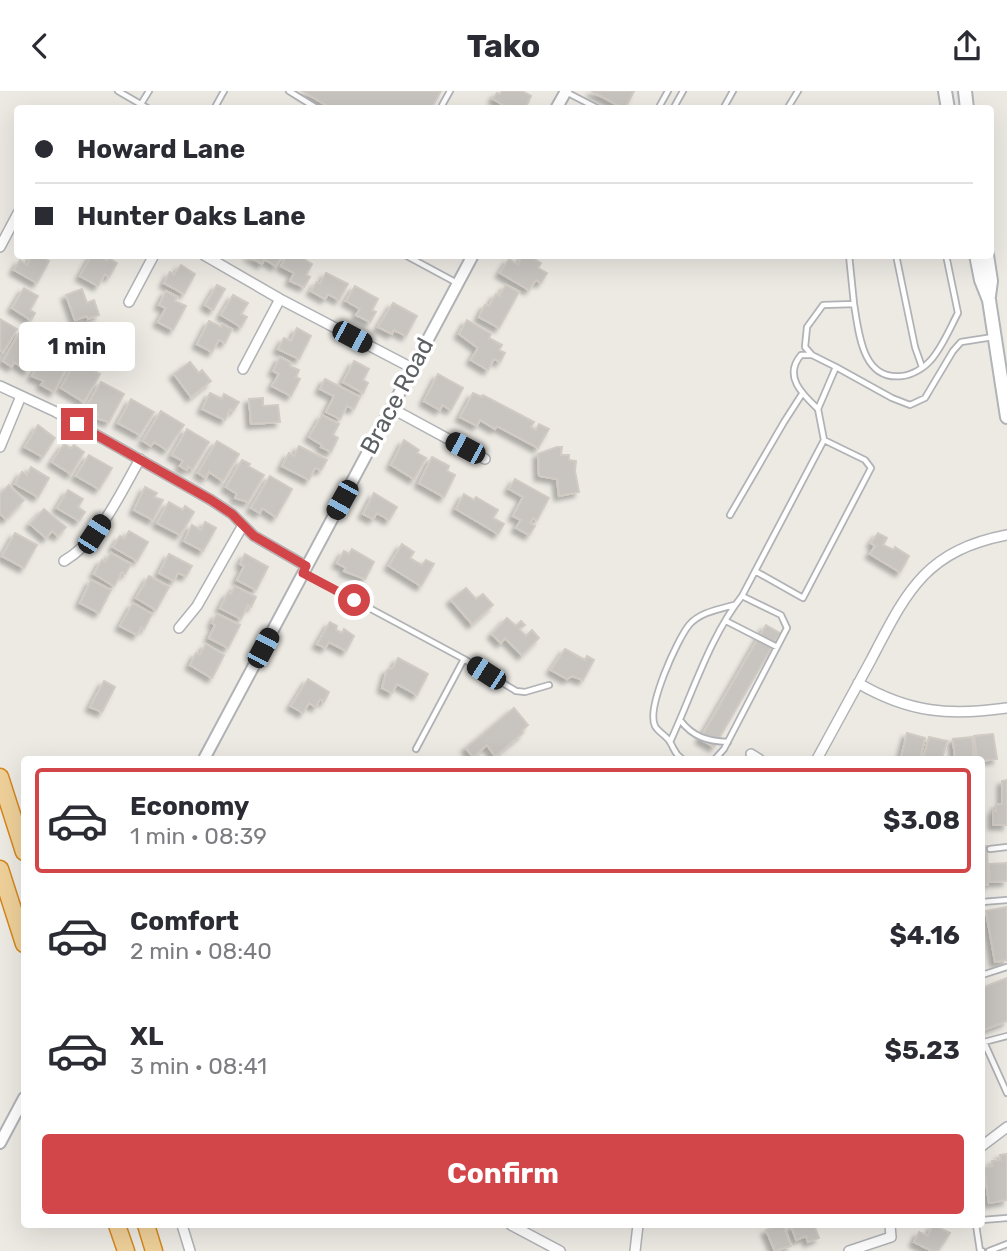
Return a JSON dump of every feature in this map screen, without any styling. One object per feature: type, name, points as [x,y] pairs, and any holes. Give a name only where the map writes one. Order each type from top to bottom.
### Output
[{"type":"highway","points":[[0,777],[21,843]]},
{"type":"highway","points":[[0,869],[21,935]]},
{"type":"highway","points":[[118,1228],[126,1251]]},
{"type":"highway","points":[[147,1228],[154,1251]]},
{"type":"main road","points":[[977,259],[989,300]]},
{"type":"main road","points":[[987,259],[989,300],[1007,417]]},
{"type":"street","points":[[0,247],[14,221]]},
{"type":"street","points":[[128,302],[152,259]]},
{"type":"street","points":[[211,259],[412,369]]},
{"type":"street","name":"Brace Road","points":[[206,756],[470,259]]},
{"type":"street","points":[[243,369],[280,299]]},
{"type":"street","points":[[0,386],[56,412],[222,507],[261,540],[305,570]]},
{"type":"street","points":[[0,447],[21,396]]},
{"type":"street","points":[[391,408],[485,459]]},
{"type":"street","points":[[64,561],[83,547],[94,534],[139,459]]},
{"type":"street","points":[[179,628],[197,606],[243,525]]},
{"type":"street","points":[[819,756],[898,608],[917,581],[952,552],[985,539],[1007,535]]},
{"type":"street","points":[[858,683],[900,703],[930,712],[960,713],[1007,708]]},
{"type":"street","points":[[0,1143],[21,1104]]},
{"type":"street","points":[[985,1144],[1007,1127]]},
{"type":"street","points":[[183,1228],[190,1251]]},
{"type":"street","points":[[517,1228],[560,1251]]},
{"type":"street","points":[[635,1251],[638,1228]]},
{"type":"street","points":[[849,1251],[891,1237],[890,1228]]},
{"type":"lane","points":[[118,91],[141,104],[149,91]]},
{"type":"lane","points":[[289,91],[312,105]]},
{"type":"lane","points":[[566,91],[592,105]]},
{"type":"lane","points":[[412,259],[457,284]]},
{"type":"lane","points":[[849,259],[854,304],[863,349],[874,368],[892,378],[910,376],[930,361],[958,313],[948,259]]},
{"type":"lane","points":[[897,259],[915,347],[922,367]]},
{"type":"lane","points":[[854,304],[823,305],[807,327],[805,347],[812,355],[910,405],[925,398],[961,342],[994,337]]},
{"type":"lane","points":[[812,355],[801,355],[795,363],[793,380],[802,394],[818,409]]},
{"type":"lane","points":[[670,742],[726,621],[742,596],[824,440],[818,409],[836,367]]},
{"type":"lane","points":[[730,515],[802,394]]},
{"type":"lane","points":[[755,571],[803,598],[871,468],[865,460],[824,440]]},
{"type":"lane","points":[[305,570],[516,691],[525,692],[549,685]]},
{"type":"lane","points":[[717,756],[787,628],[781,615],[742,596]]},
{"type":"lane","points":[[678,756],[670,742],[655,726],[653,708],[671,659],[690,624],[707,613],[735,605]]},
{"type":"lane","points":[[726,621],[777,647]]},
{"type":"lane","points":[[416,749],[464,659]]},
{"type":"lane","points":[[680,720],[700,739],[727,742]]},
{"type":"lane","points":[[990,849],[1007,848]]},
{"type":"lane","points":[[985,902],[1007,900]]},
{"type":"lane","points":[[985,974],[1007,967]]},
{"type":"lane","points":[[985,1042],[1007,1036]]},
{"type":"lane","points":[[985,1046],[1007,1093]]},
{"type":"lane","points":[[985,1220],[1007,1218]]},
{"type":"lane","points":[[976,1228],[982,1251]]},
{"type":"lane","points":[[989,1251],[1007,1244]]},
{"type":"building","points":[[302,91],[441,91],[433,105],[326,105]]},
{"type":"building","points":[[502,91],[522,91],[531,96],[527,105],[503,105],[493,99],[497,93]]},
{"type":"building","points":[[591,91],[634,91],[627,105],[617,105]]},
{"type":"building","points":[[30,259],[49,261],[37,283],[14,270],[20,260],[27,265]]},
{"type":"building","points":[[90,259],[111,259],[117,263],[109,277],[105,274],[98,286],[80,276]]},
{"type":"building","points":[[264,259],[280,259],[276,266]]},
{"type":"building","points":[[285,259],[304,259],[312,264],[306,275],[310,277],[304,287],[290,281],[294,273],[281,266]]},
{"type":"building","points":[[509,259],[518,265],[521,259],[534,259],[541,263],[538,268],[547,273],[541,283],[536,280],[529,290],[500,273]]},
{"type":"building","points":[[181,265],[195,274],[184,294],[164,283],[170,272],[174,275]]},
{"type":"building","points":[[326,273],[348,284],[339,300],[328,294],[325,299],[311,291],[317,282],[320,284]]},
{"type":"building","points":[[217,285],[225,289],[213,310],[205,305]]},
{"type":"building","points":[[506,285],[519,292],[499,328],[479,317],[485,305],[489,306],[496,294],[499,296]]},
{"type":"building","points":[[355,286],[378,299],[372,310],[376,312],[370,322],[356,315],[360,309],[346,301]]},
{"type":"building","points":[[24,288],[38,296],[30,310],[35,313],[31,320],[12,308]]},
{"type":"building","points":[[82,289],[87,303],[94,300],[99,315],[75,320],[66,295]]},
{"type":"building","points":[[166,291],[177,297],[175,301],[186,306],[173,330],[158,322],[166,308],[159,305]]},
{"type":"building","points":[[233,295],[248,303],[241,314],[247,317],[241,327],[221,315]]},
{"type":"building","points":[[393,303],[417,316],[406,336],[394,330],[392,334],[378,327]]},
{"type":"building","points":[[0,319],[17,329],[3,352],[0,350]]},
{"type":"building","points":[[467,320],[491,334],[489,338],[502,345],[499,350],[505,353],[500,362],[494,359],[488,370],[471,360],[478,348],[459,334]]},
{"type":"building","points":[[209,321],[232,329],[225,343],[219,340],[212,352],[197,344]]},
{"type":"building","points":[[93,327],[106,333],[108,327],[123,334],[109,357],[84,346]]},
{"type":"building","points":[[297,328],[311,336],[299,359],[278,349],[284,338],[291,341]]},
{"type":"building","points":[[21,330],[44,344],[28,371],[14,362],[12,367],[3,361]]},
{"type":"building","points":[[46,350],[69,362],[54,392],[41,385],[44,381],[32,376]]},
{"type":"building","points":[[280,357],[299,370],[296,377],[300,379],[291,396],[272,386],[279,374],[273,371]]},
{"type":"building","points":[[76,361],[100,374],[84,402],[61,388]]},
{"type":"building","points":[[354,361],[369,369],[363,380],[368,383],[363,393],[343,382]]},
{"type":"building","points":[[190,362],[199,373],[202,370],[211,381],[191,397],[174,374]]},
{"type":"building","points":[[438,374],[463,388],[451,410],[442,405],[440,410],[424,401]]},
{"type":"building","points":[[325,379],[360,397],[354,409],[347,406],[340,419],[326,412],[334,396],[320,389]]},
{"type":"building","points":[[101,382],[124,394],[109,422],[96,418],[98,414],[86,407]]},
{"type":"building","points":[[210,393],[222,399],[224,394],[239,402],[233,411],[230,409],[225,420],[202,409]]},
{"type":"building","points":[[473,393],[482,397],[483,395],[534,422],[531,427],[536,430],[539,424],[549,429],[538,448],[497,426],[495,429],[480,420],[477,426],[460,417]]},
{"type":"building","points":[[263,398],[263,406],[278,405],[280,422],[251,424],[249,399]]},
{"type":"building","points":[[131,399],[154,412],[140,435],[118,423]]},
{"type":"building","points":[[161,411],[184,425],[167,450],[154,442],[151,446],[143,441]]},
{"type":"building","points":[[322,415],[339,424],[333,435],[338,438],[331,452],[309,437]]},
{"type":"building","points":[[38,425],[55,438],[43,457],[25,447]]},
{"type":"building","points":[[187,429],[209,442],[193,469],[188,466],[187,470],[180,466],[183,461],[172,455]]},
{"type":"building","points":[[404,440],[426,458],[414,479],[391,465]]},
{"type":"building","points":[[217,441],[239,454],[223,481],[209,472],[206,478],[198,473]]},
{"type":"building","points":[[64,444],[71,448],[74,445],[84,452],[71,474],[52,462]]},
{"type":"building","points":[[299,446],[327,460],[321,470],[315,468],[309,480],[282,466],[289,453],[294,456]]},
{"type":"building","points":[[562,447],[561,455],[569,455],[569,460],[576,461],[579,492],[559,496],[557,479],[539,476],[538,454]]},
{"type":"building","points":[[89,455],[112,468],[99,489],[76,476]]},
{"type":"building","points":[[432,457],[449,466],[447,471],[455,475],[444,497],[419,483]]},
{"type":"building","points":[[242,460],[264,475],[248,502],[235,498],[237,494],[226,487]]},
{"type":"building","points":[[31,467],[49,478],[38,497],[15,484],[22,472],[27,475]]},
{"type":"building","points":[[270,476],[292,489],[276,517],[262,508],[260,513],[251,508]]},
{"type":"building","points":[[515,479],[549,498],[537,520],[533,518],[530,523],[535,526],[529,535],[516,528],[521,520],[513,516],[523,497],[509,489]]},
{"type":"building","points":[[9,485],[24,500],[6,519],[0,514],[0,494]]},
{"type":"building","points":[[145,487],[157,493],[154,497],[163,500],[153,520],[134,510]]},
{"type":"building","points":[[68,490],[83,499],[78,507],[85,512],[79,521],[57,508]]},
{"type":"building","points":[[374,493],[397,507],[389,520],[377,513],[373,519],[363,514]]},
{"type":"building","points":[[464,494],[474,500],[476,497],[498,510],[493,518],[504,524],[498,534],[456,509]]},
{"type":"building","points":[[169,502],[183,510],[185,506],[194,512],[180,535],[157,523]]},
{"type":"building","points":[[44,509],[66,527],[58,536],[52,531],[46,538],[30,524]]},
{"type":"building","points":[[205,522],[216,528],[203,551],[184,541],[192,525],[201,530]]},
{"type":"building","points":[[129,531],[148,542],[137,561],[113,547],[120,536],[124,539]]},
{"type":"building","points":[[15,533],[37,545],[24,568],[2,556]]},
{"type":"building","points":[[878,533],[887,538],[883,545],[894,550],[895,547],[909,556],[900,572],[870,554],[875,546],[871,543]]},
{"type":"building","points":[[402,544],[414,552],[410,558],[422,565],[426,560],[434,564],[421,586],[389,566]]},
{"type":"building","points":[[352,549],[374,562],[365,579],[344,571],[346,568],[337,563],[344,551],[349,554]]},
{"type":"building","points":[[111,553],[131,564],[125,574],[122,572],[114,586],[94,574],[102,560],[105,562]]},
{"type":"building","points":[[169,554],[192,566],[186,576],[178,573],[174,581],[159,573]]},
{"type":"building","points":[[245,554],[268,567],[256,590],[237,580],[244,566],[240,564]]},
{"type":"building","points":[[149,576],[169,587],[156,610],[136,598]]},
{"type":"building","points":[[91,580],[111,590],[99,613],[80,603]]},
{"type":"building","points":[[235,586],[256,597],[251,607],[248,605],[241,619],[220,608]]},
{"type":"building","points":[[466,588],[476,599],[483,594],[493,605],[472,624],[451,600]]},
{"type":"building","points":[[133,603],[152,614],[144,629],[141,627],[137,635],[120,626]]},
{"type":"building","points":[[217,614],[240,625],[228,648],[209,638]]},
{"type":"building","points":[[507,618],[516,626],[521,621],[525,625],[519,629],[526,636],[532,630],[539,638],[522,655],[505,638],[501,643],[492,634]]},
{"type":"building","points":[[330,622],[337,626],[336,630],[342,633],[344,629],[354,636],[346,651],[329,642],[325,648],[317,644]]},
{"type":"building","points":[[766,625],[780,633],[714,747],[700,739]]},
{"type":"building","points":[[206,644],[224,655],[212,678],[190,665],[196,653],[200,655]]},
{"type":"building","points":[[565,649],[585,660],[587,656],[594,660],[583,680],[572,676],[567,679],[551,670]]},
{"type":"building","points":[[398,658],[428,674],[417,695],[397,684],[392,693],[382,688],[387,670],[393,668]]},
{"type":"building","points":[[308,679],[329,692],[324,702],[320,699],[316,707],[309,703],[303,713],[291,706]]},
{"type":"building","points":[[104,681],[115,687],[102,712],[90,707]]},
{"type":"building","points":[[514,708],[528,725],[523,733],[495,756],[487,745],[474,756],[466,748]]},
{"type":"building","points":[[907,733],[925,738],[921,756],[901,756]]},
{"type":"building","points":[[993,734],[997,759],[985,761],[985,756],[977,756],[974,736]]},
{"type":"building","points":[[929,737],[947,741],[943,756],[924,756]]},
{"type":"building","points":[[972,737],[974,756],[955,756],[953,739]]},
{"type":"building","points":[[1007,780],[1007,825],[993,825],[993,810],[996,811],[996,805],[1002,804],[1002,781]]},
{"type":"building","points":[[985,846],[987,846],[988,885],[985,885]]},
{"type":"building","points":[[1007,863],[1007,881],[990,882],[989,864]]},
{"type":"building","points":[[1007,907],[1007,960],[995,962],[986,911]]},
{"type":"building","points":[[1007,978],[1007,1021],[985,1030],[985,987]]},
{"type":"building","points":[[1007,1154],[1007,1200],[989,1203],[985,1168],[993,1166],[992,1161],[1001,1160],[1000,1155]]},
{"type":"building","points":[[784,1228],[791,1246],[775,1251],[766,1230]]},
{"type":"building","points":[[792,1228],[815,1228],[819,1238],[808,1242],[806,1236],[796,1240]]},
{"type":"building","points":[[932,1228],[950,1233],[938,1251],[932,1251],[914,1242],[919,1232],[928,1236]]},
{"type":"route","points":[[77,424],[222,507],[254,536],[306,566],[303,573],[354,600]]}]
